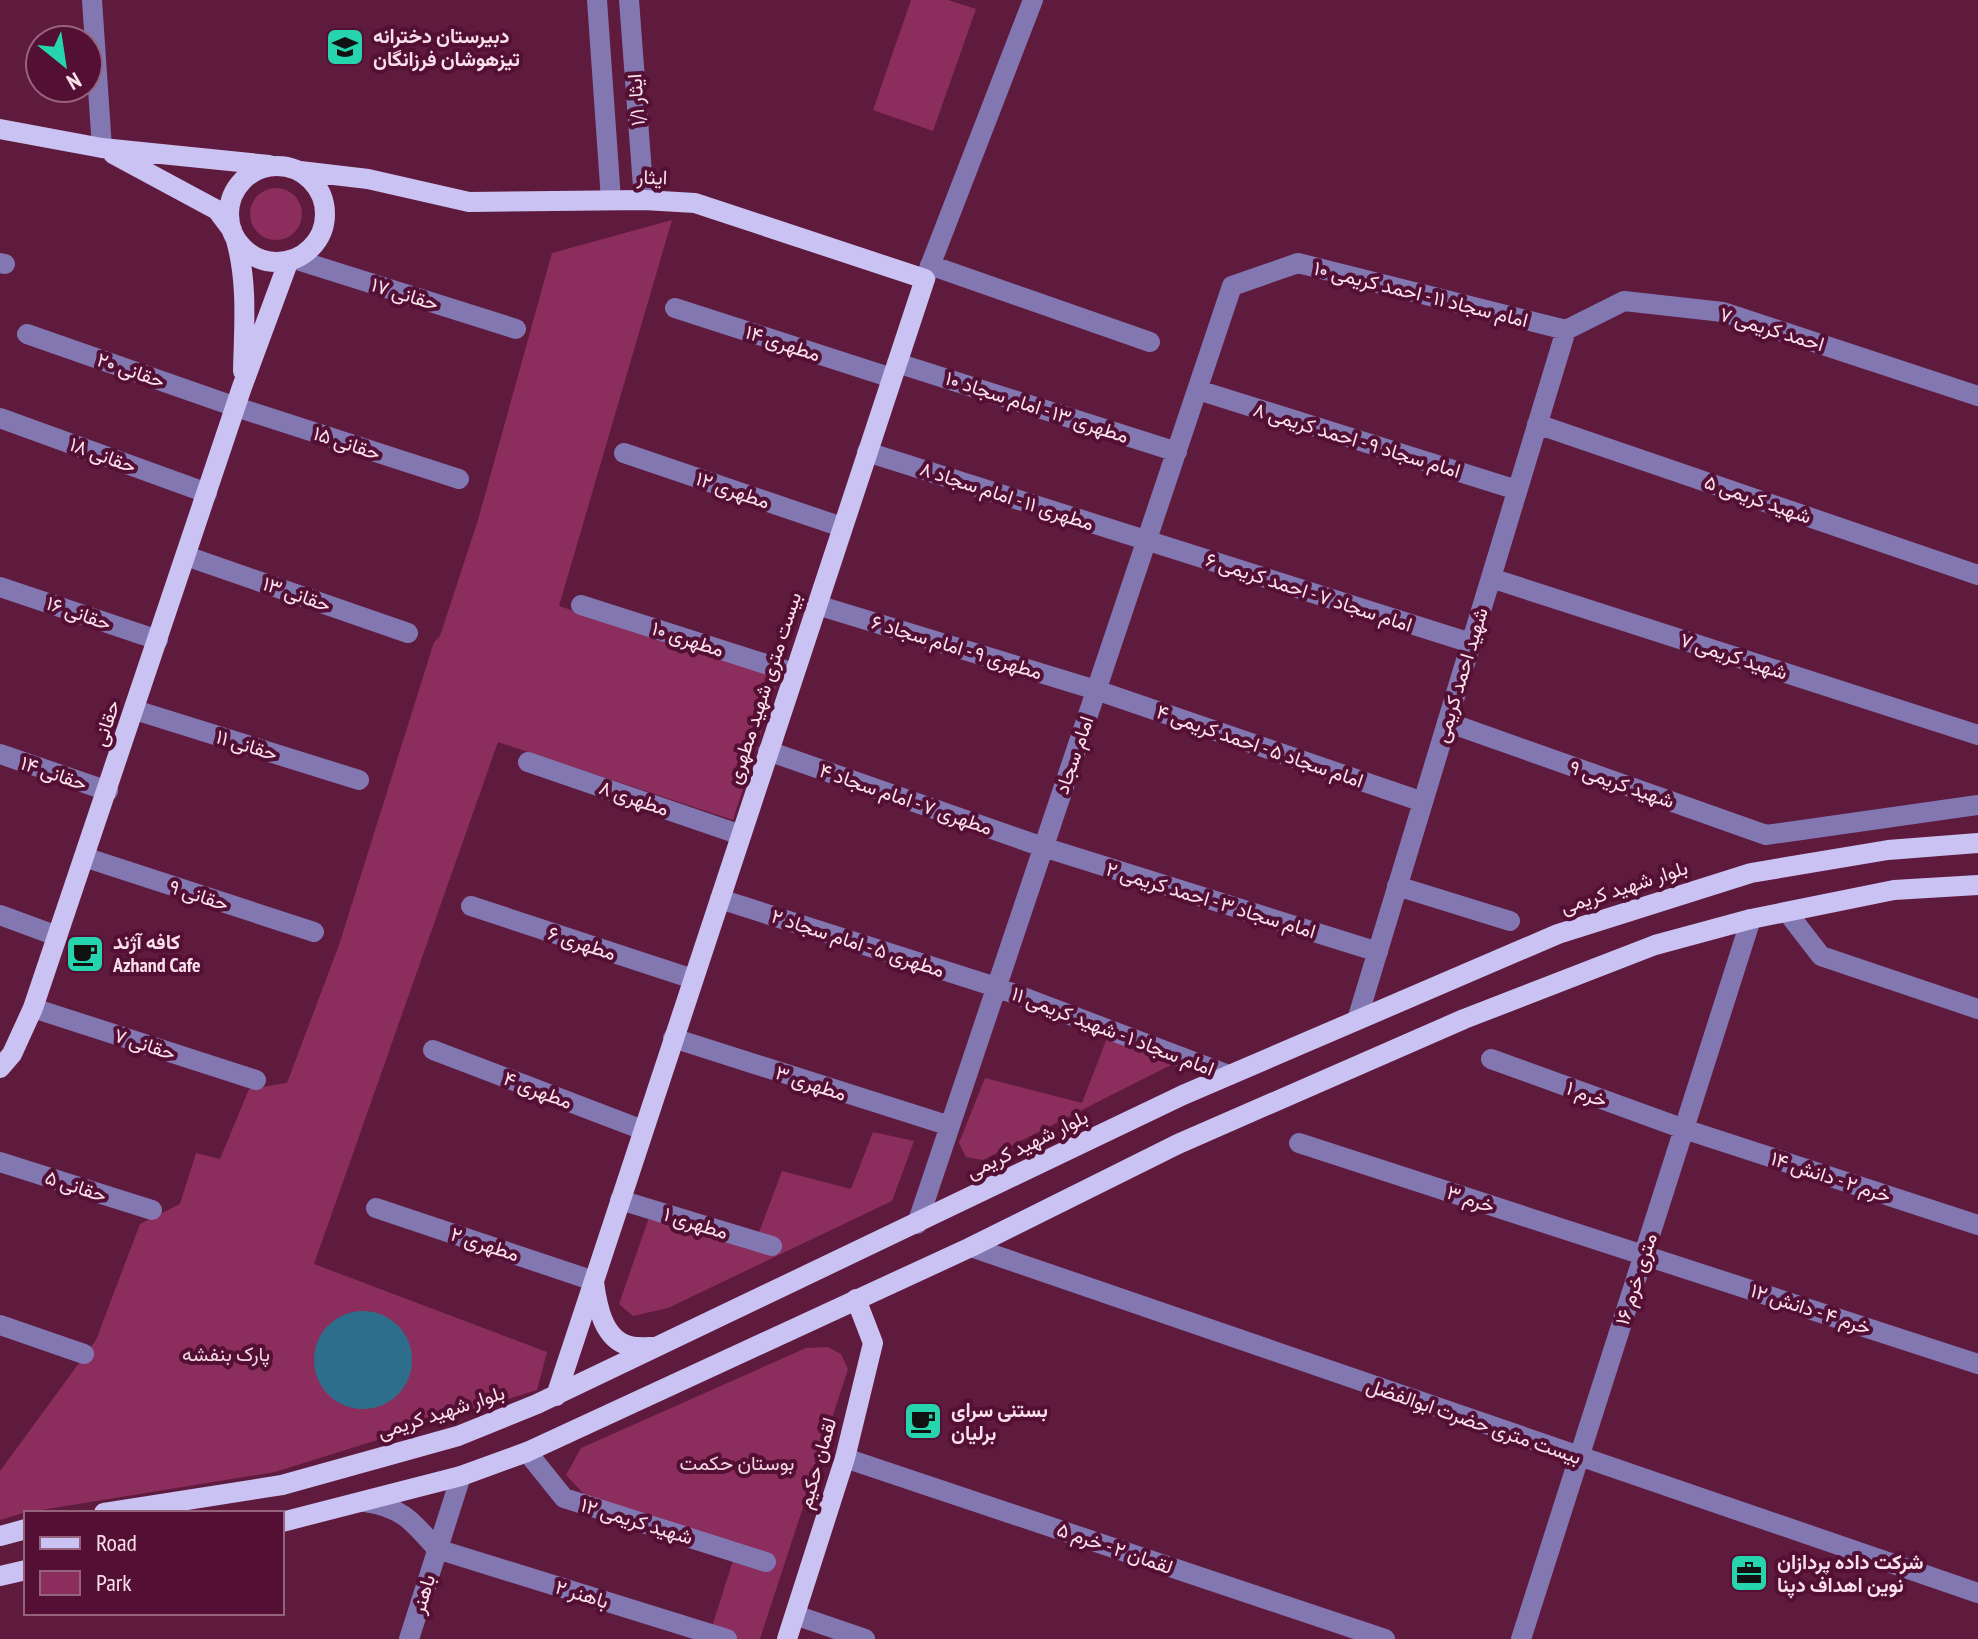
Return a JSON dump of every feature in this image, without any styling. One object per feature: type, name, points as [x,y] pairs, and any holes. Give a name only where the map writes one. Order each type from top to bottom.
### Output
[{"type":"main road","points":[[0,129],[102,148],[278,166],[300,171],[314,182],[325,206]]},
{"type":"main road","points":[[102,148],[217,210],[241,245],[256,257],[275,262],[292,260],[315,243],[325,219],[329,195],[355,180],[368,179]]},
{"type":"main road","points":[[239,397],[246,293],[243,265],[229,212],[236,189],[254,172],[278,166]]},
{"type":"main road","name":"ایثار","points":[[300,171],[368,179],[469,202],[644,200],[695,203],[927,272]]},
{"type":"main road","points":[[239,397],[292,260]]},
{"type":"main road","name":"بیست متری شهید مطهری","points":[[556,1396],[927,272]]},
{"type":"main road","name":"حقانی","points":[[0,1068],[12,1054],[33,1008],[239,397]]},
{"type":"main road","name":"بلوار شهید کریمی","points":[[117,1511],[282,1485],[458,1436],[556,1396],[1183,1095],[1558,934],[1638,907],[1774,868],[1888,850],[1978,843]]},
{"type":"main road","points":[[284,1522],[461,1476],[527,1452],[971,1247],[1178,1144],[1464,1019],[1655,945],[1751,919],[1894,890],[1978,885]]},
{"type":"main road","points":[[594,1281],[597,1305],[613,1336],[628,1346],[660,1347]]},
{"type":"main road","name":"لقمان حکیم","points":[[787,1639],[845,1458],[873,1343],[856,1299]]},
{"type":"main road","points":[[0,1536],[24,1530]]},
{"type":"main road","points":[[0,1576],[24,1570]]},
{"type":"street","points":[[92,0],[102,148]]},
{"type":"street","points":[[597,0],[611,200]]},
{"type":"street","name":"ایثار ۱/۱","points":[[629,0],[644,200]]},
{"type":"street","name":"بیست متری شهید مطهری","points":[[927,272],[1033,0]]},
{"type":"street","name":"حقانی ۱۷","points":[[292,260],[516,329]]},
{"type":"street","name":"امام سجاد ۱۱ - احمد کریمی ۱۰","points":[[1232,286],[1298,263],[1566,330]]},
{"type":"street","points":[[927,272],[1150,342]]},
{"type":"street","name":"امام سجاد","points":[[917,1224],[1232,286]]},
{"type":"street","name":"احمد کریمی ۷","points":[[1566,330],[1624,301],[1723,312],[1978,396]]},
{"type":"street","name":"مطهری ۱۴","points":[[675,308],[894,371]]},
{"type":"street","name":"شهید احمد کریمی","points":[[1357,1020],[1566,330]]},
{"type":"street","name":"حقانی ۲۰","points":[[27,334],[239,397]]},
{"type":"street","name":"مطهری ۱۳ - امام سجاد ۱۰","points":[[894,371],[1177,452]]},
{"type":"street","name":"امام سجاد ۹ - احمد کریمی ۸","points":[[1198,390],[1517,490]]},
{"type":"street","name":"حقانی ۱۵","points":[[239,397],[459,479]]},
{"type":"street","name":"حقانی ۱۸","points":[[0,418],[207,493]]},
{"type":"street","name":"شهید کریمی ۵","points":[[1537,424],[1978,575]]},
{"type":"street","name":"مطهری ۱۱ - امام سجاد ۸","points":[[867,452],[1147,540]]},
{"type":"street","name":"مطهری ۱۲","points":[[624,453],[842,527]]},
{"type":"street","name":"امام سجاد ۷ - احمد کریمی ۶","points":[[1147,540],[1471,643]]},
{"type":"street","name":"حقانی ۱۳","points":[[186,556],[408,633]]},
{"type":"street","name":"شهید کریمی ۷","points":[[1491,578],[1978,735]]},
{"type":"street","name":"حقانی ۱۶","points":[[0,587],[158,640]]},
{"type":"street","name":"مطهری ۱۰","points":[[581,605],[794,673]]},
{"type":"street","name":"مطهری ۹ - امام سجاد ۶","points":[[817,605],[1096,690]]},
{"type":"street","name":"امام سجاد ۵ - احمد کریمی ۴","points":[[1096,690],[1423,802]]},
{"type":"street","name":"حقانی ۱۱","points":[[135,710],[359,780]]},
{"type":"street","name":"شهید کریمی ۹","points":[[1447,722],[1766,835]]},
{"type":"street","name":"مطهری ۷ - امام سجاد ۴","points":[[768,751],[1043,847]]},
{"type":"street","name":"حقانی ۱۴","points":[[0,754],[108,791]]},
{"type":"street","name":"مطهری ۸","points":[[528,762],[741,835]]},
{"type":"street","points":[[1774,868],[1766,835],[1978,805]]},
{"type":"street","name":"امام سجاد ۳ - احمد کریمی ۲","points":[[1043,847],[1378,952]]},
{"type":"street","name":"حقانی ۹","points":[[84,857],[314,932]]},
{"type":"street","points":[[1397,886],[1510,921]]},
{"type":"street","name":"مطهری ۵ - امام سجاد ۲","points":[[720,899],[996,987]]},
{"type":"street","name":"مطهری ۶","points":[[471,906],[693,979]]},
{"type":"street","points":[[1787,912],[1821,956],[1978,1009]]},
{"type":"street","points":[[0,915],[57,936]]},
{"type":"street","name":"۱۶ متری خرم","points":[[1521,1639],[1751,919]]},
{"type":"street","name":"امام سجاد ۱ - شهید کریمی ۱۱","points":[[996,987],[1229,1075]]},
{"type":"street","name":"حقانی ۷","points":[[33,1008],[256,1080]]},
{"type":"street","name":"مطهری ۳","points":[[673,1038],[950,1126]]},
{"type":"street","name":"مطهری ۴","points":[[433,1050],[643,1130]]},
{"type":"street","name":"خرم ۱","points":[[1491,1059],[1684,1129]]},
{"type":"street","name":"خرم ۲ - دانش ۱۴","points":[[1684,1129],[1978,1225]]},
{"type":"street","name":"خرم ۳","points":[[1299,1143],[1644,1254]]},
{"type":"street","name":"حقانی ۵","points":[[0,1162],[152,1210]]},
{"type":"street","name":"مطهری ۱","points":[[620,1200],[772,1246]]},
{"type":"street","name":"مطهری ۲","points":[[376,1208],[594,1281]]},
{"type":"street","name":"بیست متری حضرت ابوالفضل","points":[[971,1247],[1978,1593]]},
{"type":"street","name":"خرم ۴ - دانش ۱۲","points":[[1644,1254],[1978,1364]]},
{"type":"street","points":[[0,1325],[84,1354]]},
{"type":"street","name":"شهید کریمی ۱۲","points":[[527,1452],[564,1498],[766,1562]]},
{"type":"street","name":"لقمان ۲ - خرم ۵","points":[[845,1458],[1385,1639]]},
{"type":"street","name":"باهنر","points":[[409,1639],[461,1476]]},
{"type":"street","name":"باهنر","points":[[365,1502],[394,1509],[407,1516],[437,1549]]},
{"type":"street","name":"باهنر ۲","points":[[437,1549],[727,1639]]},
{"type":"street","points":[[795,1615],[865,1639]]},
{"type":"green space","points":[[911,0],[948,0],[976,9],[933,131],[873,110]]},
{"type":"green space","points":[[276,188],[294,196],[302,214],[294,232],[276,240],[258,232],[250,214],[258,196]]},
{"type":"green space","name":"پارک بنفشه","points":[[672,220],[559,606],[779,676],[733,820],[498,742],[314,1264],[547,1352],[537,1390],[275,1472],[24,1511],[0,1520],[0,1471],[96,1340],[140,1224],[180,1204],[196,1153],[220,1159],[249,1089],[287,1083],[339,945],[434,642],[440,636],[478,520],[552,253]]},
{"type":"green space","points":[[1107,1038],[1171,1065],[983,1160],[966,1157],[959,1143],[985,1078],[1082,1103]]},
{"type":"green space","points":[[873,1132],[914,1141],[892,1201],[668,1308],[633,1316],[619,1304],[653,1206],[758,1235],[782,1171],[851,1189]]},
{"type":"green space","name":"بوستان حکمت","points":[[828,1347],[841,1354],[848,1369],[760,1639],[708,1639],[738,1545],[596,1501],[583,1493],[566,1475],[581,1448],[806,1348]]},
{"type":"water","points":[[363,1311],[382,1315],[398,1325],[408,1341],[412,1360],[408,1379],[398,1395],[382,1405],[363,1409],[344,1405],[328,1395],[318,1379],[314,1360],[318,1341],[328,1325],[344,1315]]},
{"type":"place","name":"دبیرستان دخترانه تیزهوشان فرزانگان","points":[[345,47]]},
{"type":"place","name":"کافه آژند Azhand Cafe","points":[[85,954]]},
{"type":"place","name":"بستنی سرای برلیان","points":[[923,1421]]},
{"type":"place","name":"شرکت داده پردازان نوین اهداف دپنا","points":[[1749,1573]]}]
